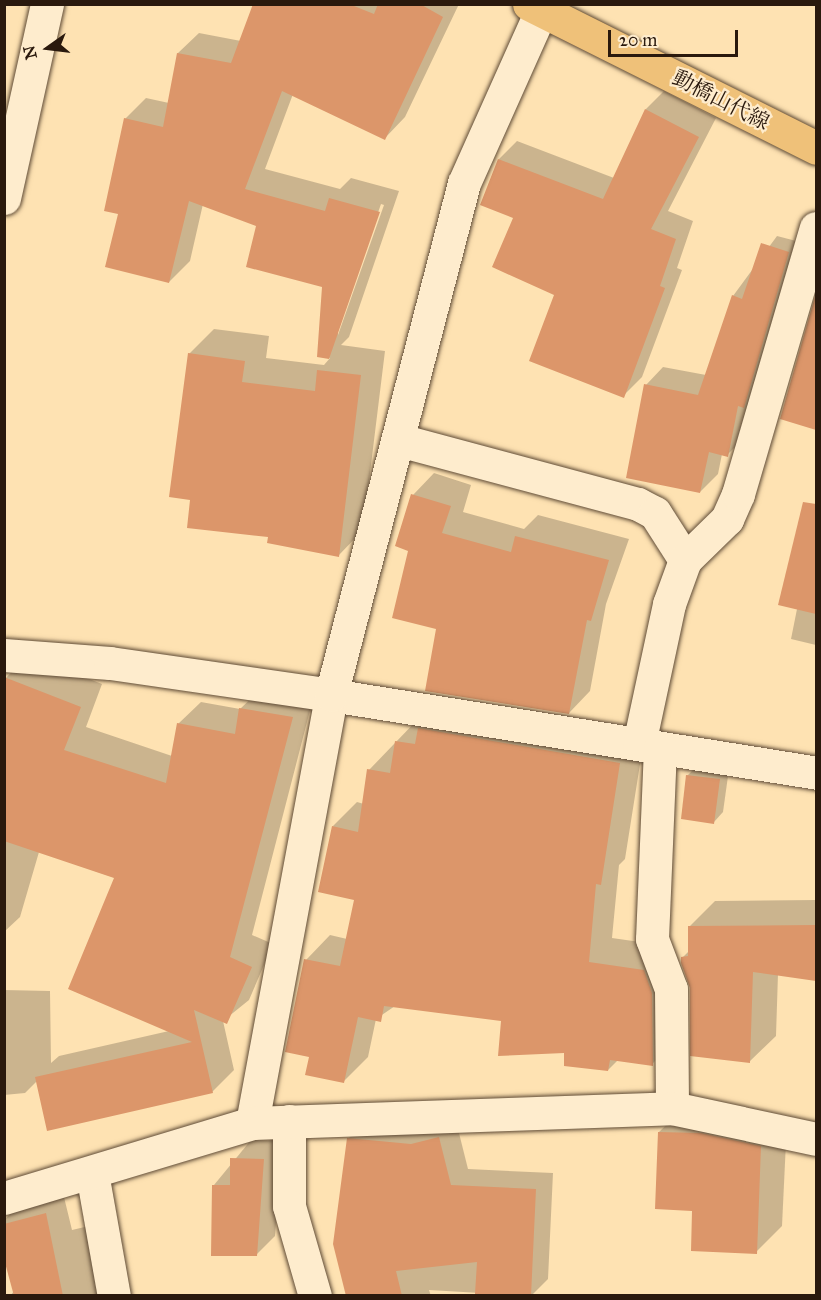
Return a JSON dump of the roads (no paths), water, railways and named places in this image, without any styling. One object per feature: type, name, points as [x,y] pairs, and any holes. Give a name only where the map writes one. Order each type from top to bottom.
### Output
[{"type":"main road","name":"動橋山代線","points":[[535,8],[816,148]]},
{"type":"street","points":[[4,198],[47,4]]},
{"type":"street","points":[[252,1123],[331,694],[399,440],[464,183],[535,8]]},
{"type":"street","points":[[672,1108],[671,989],[652,939],[649,746],[669,604],[685,560],[727,519],[738,494],[816,228]]},
{"type":"street","points":[[399,440],[638,504],[656,513],[685,560]]},
{"type":"street","points":[[4,655],[110,663],[331,694],[816,773]]},
{"type":"street","points":[[4,1198],[252,1123],[672,1108],[816,1139]]},
{"type":"street","points":[[290,1121],[289,1206],[315,1296]]},
{"type":"street","points":[[92,1173],[114,1296]]}]
